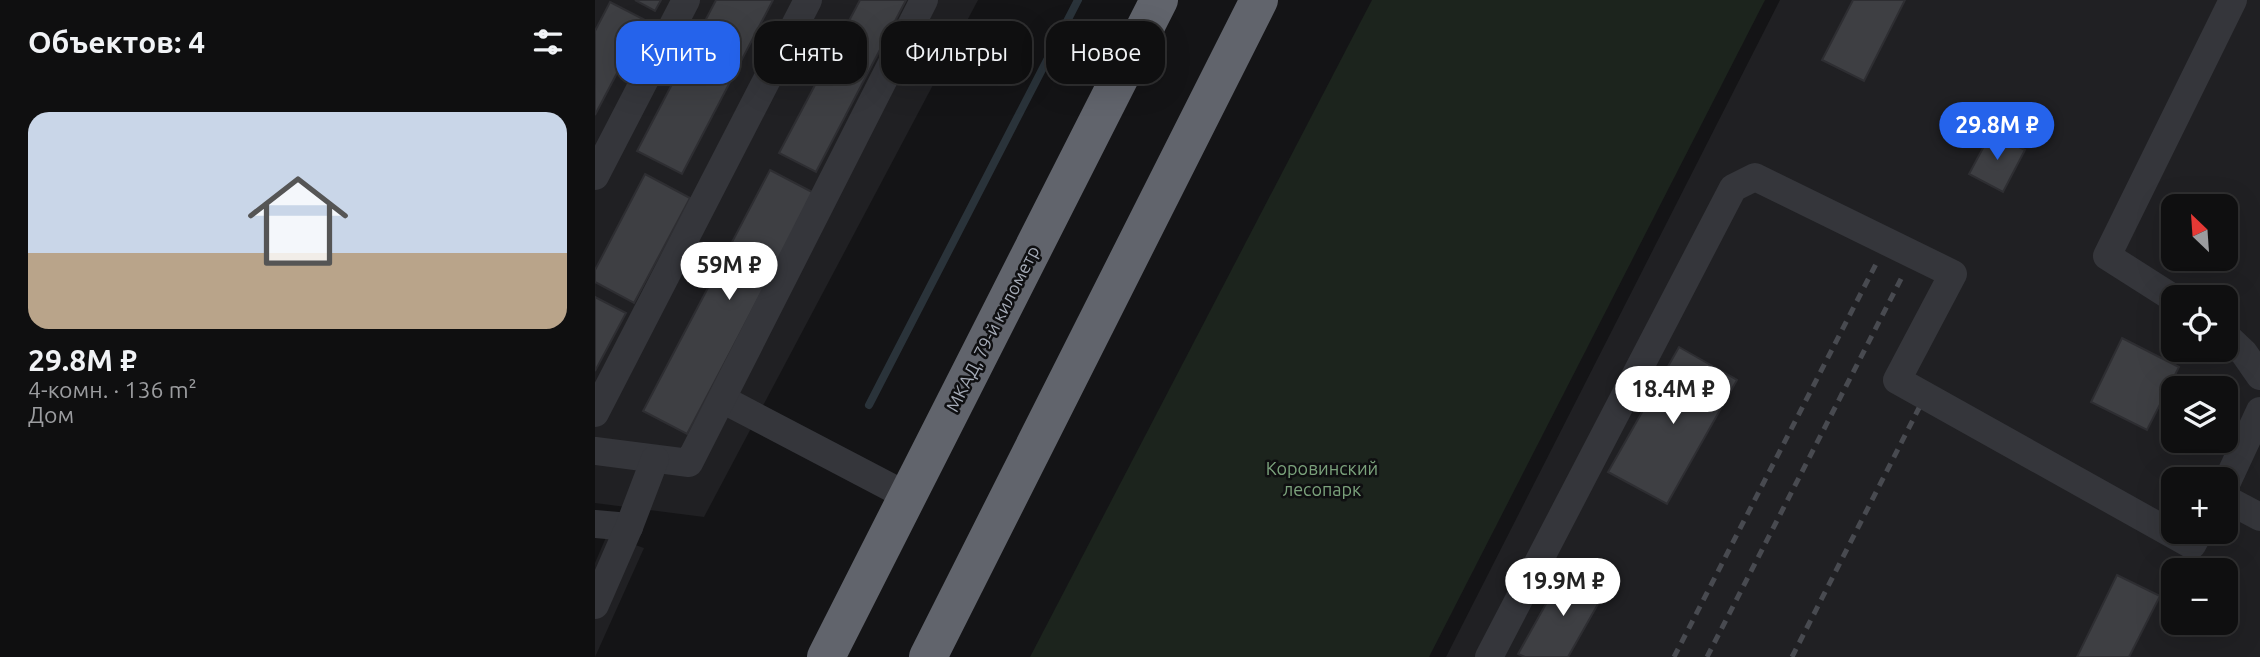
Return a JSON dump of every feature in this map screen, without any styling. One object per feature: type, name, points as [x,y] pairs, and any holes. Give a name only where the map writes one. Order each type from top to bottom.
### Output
[{"type":"highway","name":"МКАД, 79-й километр","points":[[827,657],[1159,0]]},
{"type":"highway","points":[[928,657],[1259,0]]},
{"type":"lane","points":[[595,176],[686,0]]},
{"type":"lane","points":[[595,413],[808,0]]},
{"type":"lane","points":[[595,451],[689,463],[924,0]]},
{"type":"lane","points":[[2161,290],[2107,256],[2233,0]]},
{"type":"lane","points":[[1489,657],[1733,188],[1755,177],[1953,274],[1897,380],[2161,528]]},
{"type":"lane","points":[[2238,347],[2260,376]]},
{"type":"lane","points":[[722,399],[909,496]]},
{"type":"lane","points":[[2234,467],[2260,411]]},
{"type":"lane","points":[[595,605],[655,459]]},
{"type":"lane","points":[[2238,505],[2260,517]]},
{"type":"lane","points":[[595,524],[629,527]]},
{"type":"shaded area","points":[[595,0],[978,0],[967,21],[881,21],[881,84],[933,84],[704,517],[595,503]]},
{"type":"shaded area","points":[[1780,0],[2260,0],[2260,657],[1446,657]]},
{"type":"shaded area","points":[[607,535],[644,548],[595,657],[595,563]]},
{"type":"green space","name":"Коровинский лесопарк","points":[[1372,0],[1765,0],[1429,657],[1030,657]]},
{"type":"building","points":[[635,0],[661,0],[655,11]]},
{"type":"building","points":[[716,0],[773,0],[762,21],[754,21],[754,36],[740,63],[740,21],[705,21]]},
{"type":"building","points":[[860,0],[906,0],[895,21],[881,21],[881,48],[867,75],[867,21],[849,21]]},
{"type":"building","points":[[1853,0],[1905,0],[1864,81],[1822,60]]},
{"type":"building","points":[[610,2],[645,20],[616,21],[616,75],[595,115],[595,31]]},
{"type":"building","points":[[672,84],[729,84],[682,174],[637,151]]},
{"type":"building","points":[[816,84],[862,84],[816,172],[779,153]]},
{"type":"building","points":[[1991,133],[2025,150],[2003,192],[1969,174]]},
{"type":"building","points":[[770,170],[814,193],[687,434],[643,411]]},
{"type":"building","points":[[645,174],[690,198],[634,303],[595,282],[595,270]]},
{"type":"building","points":[[595,297],[626,313],[595,371]]},
{"type":"building","points":[[2122,338],[2161,358],[2161,362],[2169,362],[2179,367],[2174,376],[2161,376],[2161,402],[2147,430],[2091,402]]},
{"type":"building","points":[[1679,347],[1737,380],[1667,504],[1608,472]]},
{"type":"building","points":[[1566,568],[1606,590],[1568,657],[1525,657],[1518,654]]},
{"type":"building","points":[[2117,575],[2160,596],[2129,657],[2077,657]]},
{"type":"waterway","points":[[869,405],[1078,0]]},
{"type":"railway","points":[[1674,657],[1876,264]]},
{"type":"railway","points":[[1707,657],[1902,277]]},
{"type":"railway","points":[[1792,657],[1919,408]]}]
